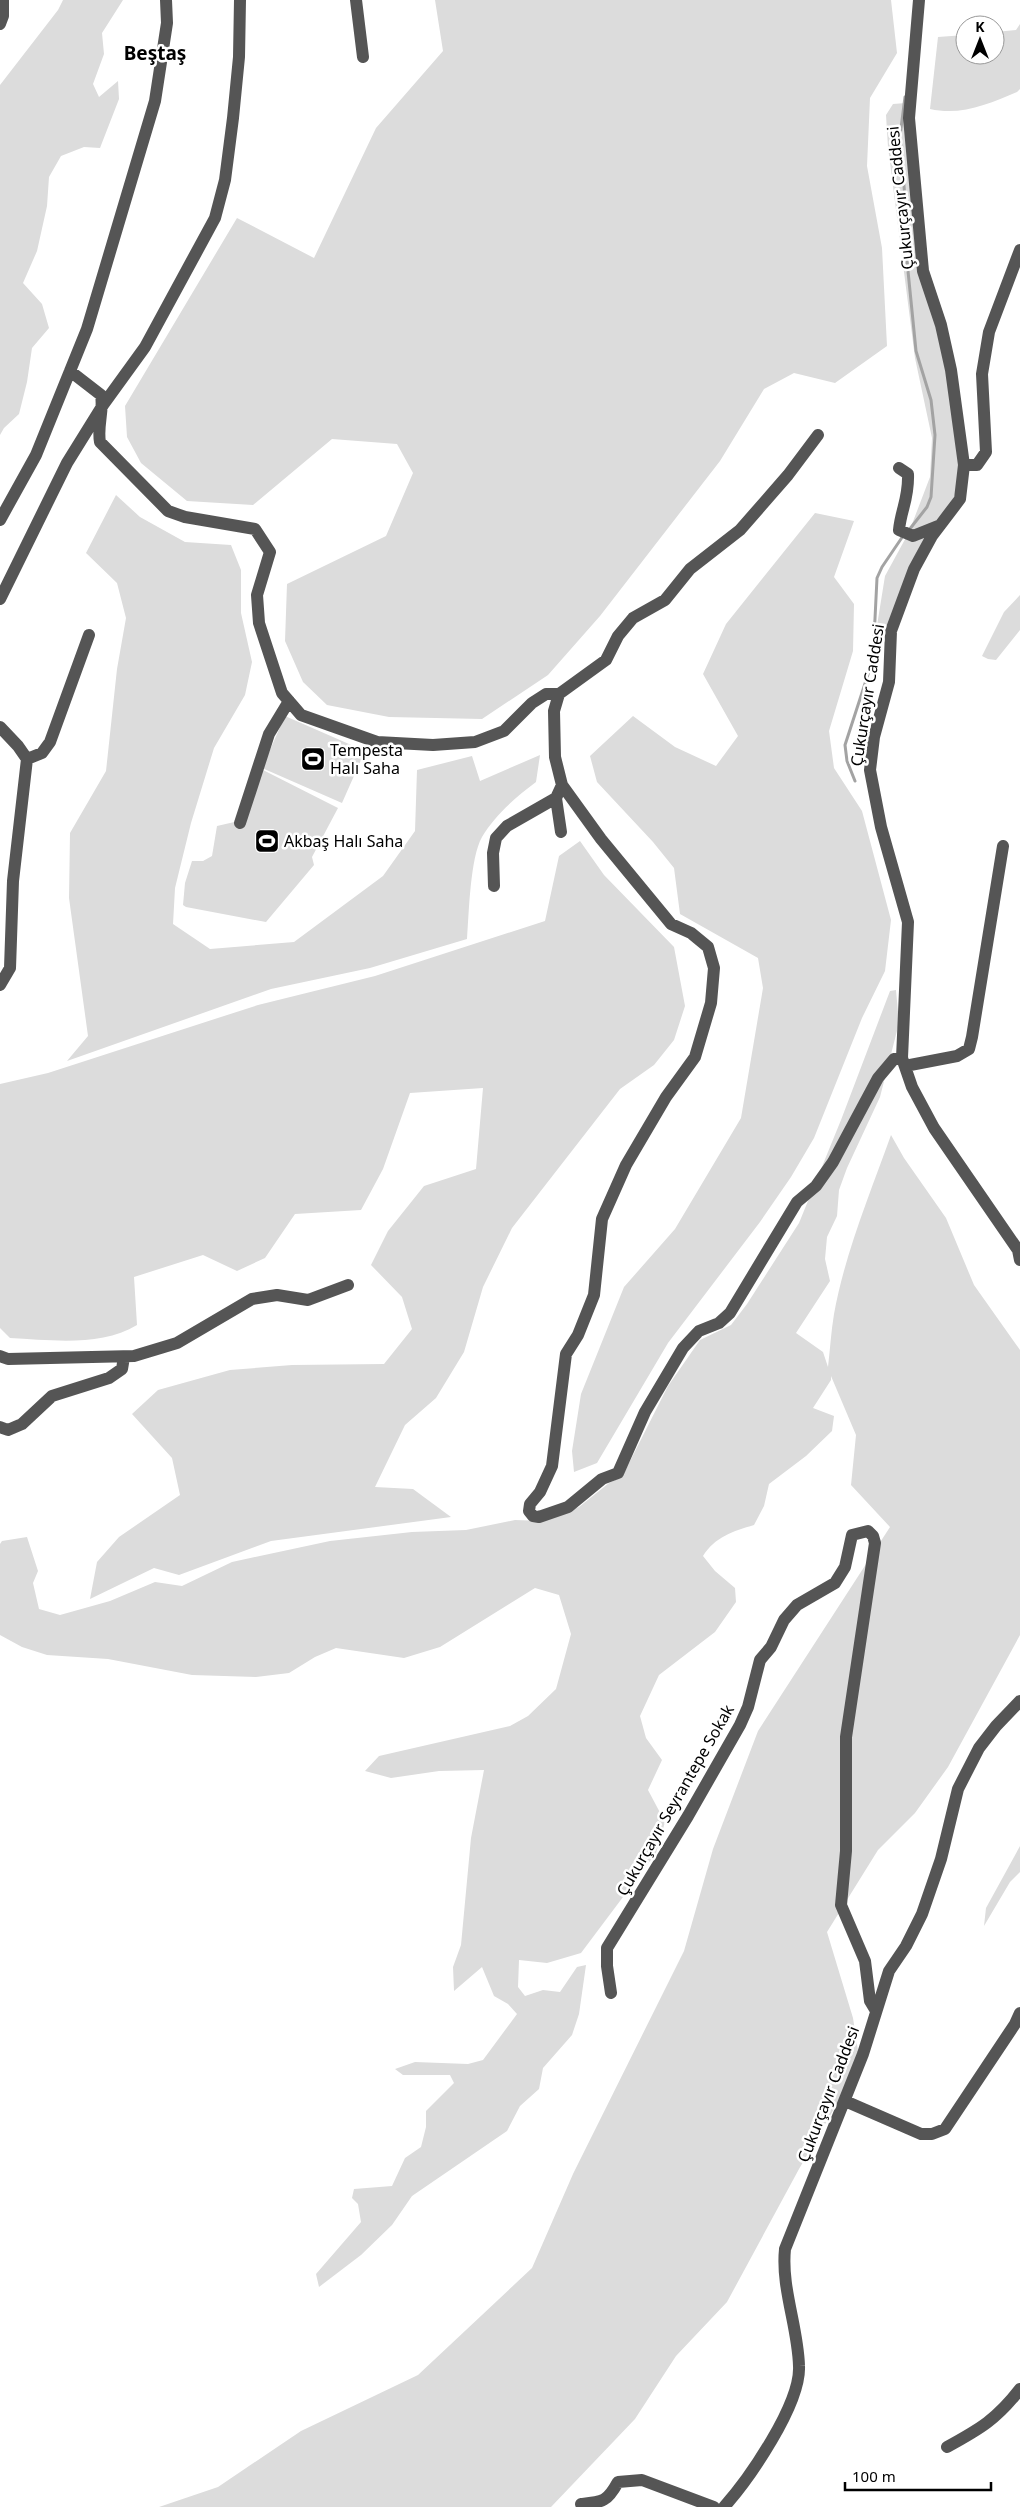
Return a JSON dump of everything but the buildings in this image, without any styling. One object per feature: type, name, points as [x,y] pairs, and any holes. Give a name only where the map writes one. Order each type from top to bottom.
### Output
[{"type":"street","points":[[0,24],[3,16],[3,0]]},
{"type":"street","points":[[0,520],[36,455],[87,329],[155,101],[167,23],[166,0]]},
{"type":"street","points":[[0,599],[67,463],[103,405],[145,347],[215,218],[225,180],[232,127],[239,57],[240,0]]},
{"type":"street","points":[[356,0],[364,57]]},
{"type":"street","name":"Çukurçayır Caddesi","points":[[919,0],[909,118],[922,271],[941,325],[949,361],[964,465],[960,499],[941,525],[914,569],[892,631],[889,682],[874,737],[870,770],[881,827],[908,922],[904,1062],[912,1087],[934,1128],[1014,1243],[1020,1260]]},
{"type":"street","points":[[964,465],[977,465],[986,452],[982,374],[989,332],[1020,250]]},
{"type":"street","points":[[70,371],[101,394],[103,405],[98,430],[100,442],[168,511],[185,517],[255,529],[265,542],[270,552],[257,595],[259,623],[282,693],[301,714],[377,742],[433,745],[474,742],[504,732],[532,703],[546,694],[559,694],[606,660],[618,636],[633,618],[665,600],[690,569],[740,530],[788,475],[818,435]]},
{"type":"street","points":[[900,468],[908,474],[909,488],[905,508],[900,518],[899,530],[913,536],[941,525]]},
{"type":"street","points":[[27,759],[42,753],[50,742],[89,635]]},
{"type":"street","points":[[559,694],[554,711],[555,757],[562,785],[601,839],[671,924],[691,933],[708,947],[714,968],[711,1003],[694,1057],[666,1097],[626,1166],[602,1219],[594,1295],[578,1335],[566,1354],[552,1466],[540,1492],[530,1504],[529,1511],[533,1516],[539,1517],[568,1507],[602,1479],[618,1473],[645,1412],[683,1348],[699,1331],[719,1323],[730,1313],[797,1202],[816,1186],[833,1162],[878,1078],[894,1059],[904,1062],[957,1056],[968,1048],[972,1037],[1003,846]]},
{"type":"street","points":[[240,824],[269,734],[290,701]]},
{"type":"street","points":[[0,728],[18,746],[27,759],[13,881],[10,968],[0,986]]},
{"type":"street","points":[[561,832],[556,798],[562,785]]},
{"type":"street","points":[[494,886],[493,853],[496,838],[507,826],[556,798]]},
{"type":"street","points":[[0,1356],[8,1359],[134,1356],[177,1343],[252,1299],[277,1295],[308,1300],[348,1285]]},
{"type":"street","points":[[0,1427],[8,1430],[22,1424],[52,1396],[109,1378],[122,1369],[124,1357]]},
{"type":"street","name":"Çukurçayır Seyrantepe Sokak","points":[[611,1993],[607,1966],[607,1948],[688,1816],[740,1725],[748,1706],[760,1660],[771,1646],[784,1620],[797,1605],[835,1583],[845,1567],[852,1535],[868,1531],[873,1536],[875,1543],[846,1737],[846,1851],[841,1905],[865,1961],[870,2001],[876,2011]]},
{"type":"street","name":"Çukurçayır Caddesi","points":[[724,2507],[738,2491],[775,2434],[794,2395],[800,2368],[794,2320],[783,2267],[785,2248],[864,2054],[889,1971],[906,1946],[922,1914],[941,1859],[958,1789],[979,1748],[996,1726],[1020,1701]]},
{"type":"street","points":[[845,2101],[921,2134],[932,2134],[946,2129],[1015,2024],[1020,2013]]},
{"type":"street","points":[[947,2447],[983,2428],[1006,2407],[1020,2388]]},
{"type":"street","points":[[581,2504],[599,2502],[610,2497],[618,2482],[642,2480],[714,2507]]},
{"type":"shaded area","points":[[63,0],[123,0],[102,33],[104,54],[93,84],[99,97],[118,81],[119,99],[100,148],[84,147],[61,156],[49,177],[47,206],[37,251],[23,283],[42,304],[49,328],[32,348],[27,382],[19,414],[4,428],[0,435],[0,85],[58,10]]},
{"type":"shaded area","points":[[435,0],[891,0],[897,53],[870,98],[867,166],[882,248],[887,346],[835,383],[794,373],[764,389],[720,461],[600,616],[548,675],[482,719],[389,717],[327,705],[303,682],[285,641],[287,584],[386,536],[413,473],[397,444],[332,439],[253,505],[187,501],[141,463],[127,437],[125,406],[237,218],[314,258],[376,128],[443,51]]},
{"type":"shaded area","points":[[1020,24],[1020,89],[1017,92],[975,108],[953,111],[930,109],[938,37],[955,36],[955,65],[1005,65],[1005,31],[1016,30]]},
{"type":"shaded area","points":[[906,103],[905,130],[944,358],[960,468],[957,488],[952,503],[893,611],[883,641],[875,638],[885,576],[909,532],[930,477],[932,438],[915,358],[888,147],[886,115],[893,104]]},
{"type":"shaded area","points":[[116,495],[140,517],[185,542],[231,545],[241,570],[241,613],[252,662],[245,695],[214,748],[191,823],[175,888],[173,924],[210,949],[294,942],[383,876],[415,831],[417,770],[472,756],[480,781],[540,755],[536,782],[500,814],[487,829],[478,846],[471,886],[467,939],[370,968],[271,989],[67,1061],[88,1036],[69,898],[70,833],[106,771],[117,669],[126,618],[117,583],[86,553]]},
{"type":"shaded area","points":[[815,513],[854,521],[834,577],[854,604],[853,651],[829,731],[834,768],[862,811],[891,920],[885,971],[862,1018],[814,1138],[791,1177],[760,1222],[668,1343],[597,1463],[574,1472],[572,1451],[581,1394],[624,1287],[675,1229],[741,1118],[763,988],[758,958],[680,914],[674,868],[653,842],[597,782],[590,756],[633,716],[675,747],[716,766],[738,736],[703,674],[726,624]]},
{"type":"shaded area","points":[[1020,595],[1020,630],[996,660],[982,656],[1004,612]]},
{"type":"shaded area","name":"Tempesta Halı Saha","points":[[285,716],[365,751],[342,803],[262,768]]},
{"type":"shaded area","name":"Akbaş Halı Saha","points":[[263,770],[338,808],[312,857],[314,865],[266,922],[186,907],[183,905],[185,883],[192,861],[203,861],[212,856],[217,826],[243,820]]},
{"type":"shaded area","points":[[580,841],[604,875],[674,947],[685,1006],[674,1040],[654,1065],[620,1089],[512,1228],[483,1287],[464,1352],[436,1398],[405,1425],[375,1487],[413,1489],[451,1517],[271,1541],[179,1575],[154,1568],[90,1599],[97,1562],[119,1537],[180,1495],[172,1458],[132,1414],[158,1390],[230,1370],[292,1365],[384,1364],[412,1329],[402,1297],[371,1265],[388,1231],[424,1186],[476,1169],[483,1088],[410,1093],[383,1169],[361,1210],[295,1214],[265,1258],[237,1271],[203,1255],[134,1277],[137,1325],[108,1337],[59,1341],[10,1338],[0,1328],[0,1084],[48,1073],[258,1005],[375,976],[545,921],[559,856]]},
{"type":"shaded area","points":[[896,990],[899,1023],[880,1097],[847,1168],[839,1190],[837,1216],[827,1237],[825,1259],[830,1281],[796,1333],[823,1352],[828,1367],[831,1334],[839,1291],[859,1224],[891,1135],[904,1158],[946,1218],[974,1285],[1020,1350],[1020,1635],[948,1767],[915,1813],[878,1850],[827,1932],[853,2018],[860,2064],[799,2169],[727,2302],[676,2356],[635,2419],[551,2507],[159,2507],[218,2487],[301,2431],[418,2375],[532,2268],[573,2174],[684,1951],[713,1849],[758,1731],[890,1527],[851,1485],[856,1435],[831,1376],[831,1380],[813,1408],[834,1416],[832,1431],[806,1456],[769,1484],[764,1506],[754,1525],[732,1532],[719,1539],[703,1556],[715,1571],[735,1588],[736,1602],[715,1632],[659,1675],[640,1716],[646,1738],[662,1760],[648,1790],[665,1822],[656,1853],[581,1953],[547,1963],[519,1960],[518,1987],[525,1996],[543,1990],[560,1992],[577,1967],[586,1965],[579,2014],[572,2035],[543,2068],[539,2089],[520,2106],[507,2131],[412,2196],[392,2225],[361,2255],[319,2287],[316,2274],[361,2222],[358,2204],[352,2198],[354,2189],[392,2186],[405,2158],[421,2147],[426,2127],[426,2111],[454,2083],[450,2075],[403,2075],[395,2069],[415,2062],[468,2064],[483,2060],[517,2014],[508,2004],[494,1996],[482,1967],[454,1991],[453,1967],[461,1945],[471,1838],[484,1770],[439,1771],[391,1778],[365,1771],[379,1756],[510,1726],[528,1716],[556,1689],[571,1634],[559,1595],[535,1588],[440,1647],[404,1658],[336,1648],[315,1657],[289,1673],[256,1677],[192,1675],[108,1659],[47,1655],[22,1647],[0,1635],[0,1544],[2,1541],[27,1537],[38,1571],[33,1583],[39,1609],[60,1615],[110,1601],[155,1582],[182,1586],[232,1562],[330,1541],[412,1532],[466,1530],[515,1520],[543,1521],[579,1507],[609,1483],[622,1477],[668,1386],[700,1340],[731,1325],[747,1304],[799,1223],[890,991]]},
{"type":"shaded area","points":[[1020,1846],[1020,1872],[1010,1882],[984,1926],[986,1908]]},
{"type":"waterway","points":[[905,97],[900,136],[908,236],[907,261],[916,351],[931,400],[935,435],[931,497],[927,507],[909,530]]},
{"type":"waterway","points":[[855,781],[847,761],[845,745],[873,659],[877,578],[882,567],[903,536]]},
{"type":"place","name":"Tempesta Halı Saha","points":[[313,759]]},
{"type":"place","name":"Akbaş Halı Saha","points":[[267,841]]},
{"type":"district","name":"Beştaş","points":[[155,53]]}]
